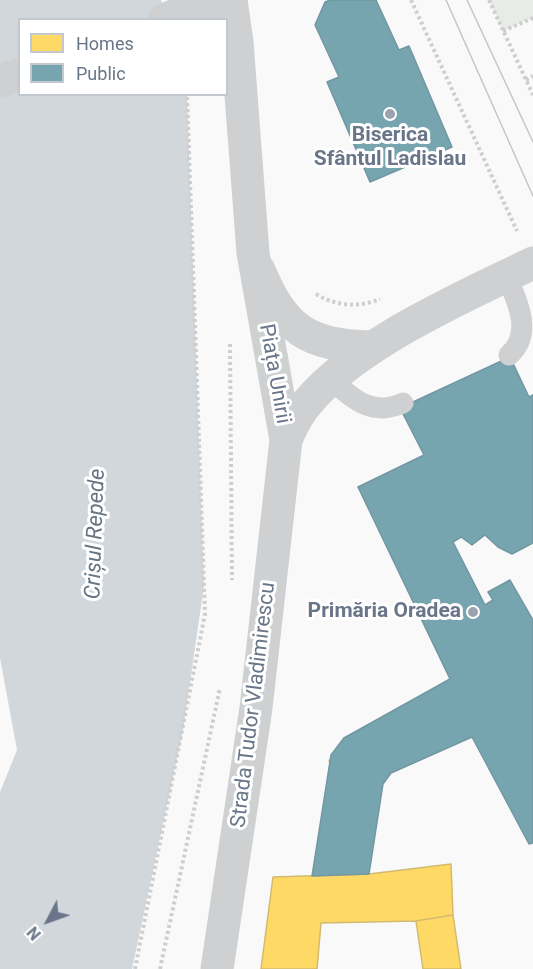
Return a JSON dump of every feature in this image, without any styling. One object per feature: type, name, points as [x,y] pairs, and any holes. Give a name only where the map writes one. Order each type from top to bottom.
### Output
[{"type":"street","name":"Piața Unirii","points":[[204,18],[231,0]]},
{"type":"street","points":[[0,81],[18,75]]},
{"type":"street","name":"Piața Unirii","points":[[218,96],[252,254],[286,440]]},
{"type":"street","name":"Piața Unirii","points":[[252,254],[269,293],[281,312],[296,327],[335,346],[371,347]]},
{"type":"street","name":"Piața Unirii","points":[[286,440],[300,412],[331,380],[371,347],[520,270]]},
{"type":"street","name":"Strada Tudor Vladimirescu","points":[[217,969],[256,708],[286,440]]},
{"type":"lane","points":[[509,355],[520,346],[526,328],[520,270]]},
{"type":"lane","points":[[331,380],[362,406],[382,409],[403,403]]},
{"type":"path","points":[[411,0],[519,235],[526,232]]},
{"type":"path","points":[[489,0],[533,95]]},
{"type":"path","points":[[503,32],[533,18]]},
{"type":"path","points":[[526,80],[533,76]]},
{"type":"path","points":[[135,969],[205,614],[187,96]]},
{"type":"path","points":[[308,289],[324,299],[345,305],[368,304],[390,294]]},
{"type":"path","points":[[230,340],[232,586]]},
{"type":"path","points":[[160,969],[222,679]]},
{"type":"shaded area","points":[[489,0],[533,0],[533,18],[503,31]]},
{"type":"water","name":"Crișul Repede","points":[[0,0],[161,0],[168,18],[18,18],[18,96],[187,96],[204,586],[183,730],[132,969],[0,969],[0,792],[17,750],[0,658]]},
{"type":"building: Homes","points":[[351,735],[374,755],[374,761],[359,779],[349,779],[329,761],[344,738]]},
{"type":"building: Homes","points":[[451,864],[453,915],[416,921],[321,923],[317,969],[261,969],[273,877],[369,874]]},
{"type":"building: Homes","points":[[453,915],[461,969],[423,969],[416,921]]},
{"type":"building: Public","name":"Biserica Sfântul Ladislau","points":[[330,0],[376,0],[399,50],[409,46],[452,147],[370,182],[327,82],[339,77],[315,25],[325,2]]},
{"type":"building: Public","name":"Primăria Oradea","points":[[510,357],[529,397],[533,395],[533,543],[512,554],[498,547],[485,535],[472,545],[461,537],[453,542],[485,605],[493,600],[488,592],[510,580],[533,620],[533,843],[529,844],[472,737],[391,773],[383,784],[369,874],[312,876],[331,755],[344,738],[450,679],[358,487],[424,455],[400,408]]},
{"type":"tram line","points":[[446,0],[533,196]]},
{"type":"tram line","points":[[467,0],[533,142]]},
{"type":"place","name":"Biserica Sfântul Ladislau","points":[[390,114]]},
{"type":"place","name":"Primăria Oradea","points":[[473,612]]}]
